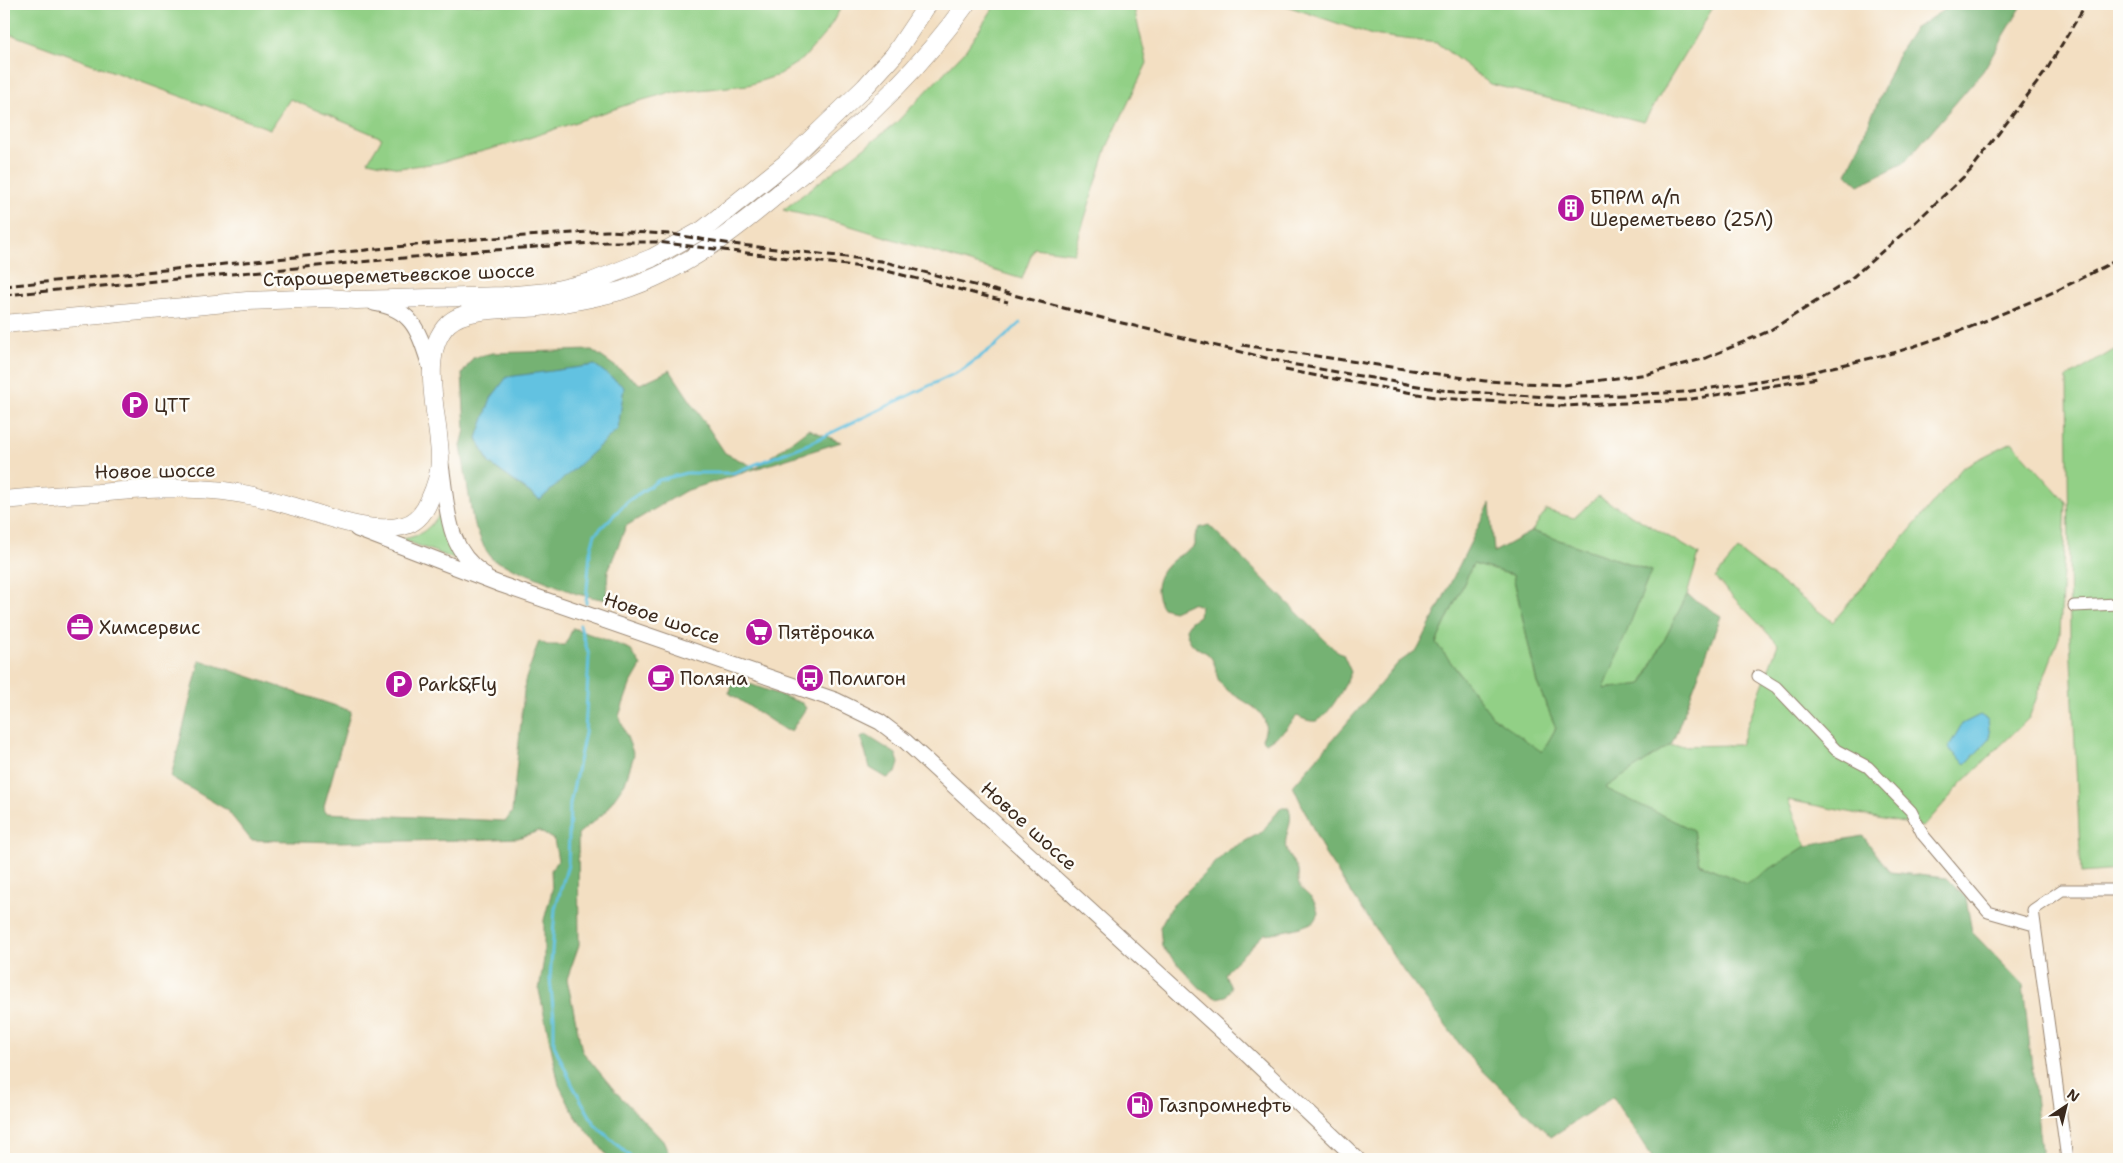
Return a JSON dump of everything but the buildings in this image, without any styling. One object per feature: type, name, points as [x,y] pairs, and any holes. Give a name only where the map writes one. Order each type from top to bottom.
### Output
[{"type":"main road","name":"Старошереметьевское шоссе","points":[[4,324],[247,302],[327,298],[356,300],[471,298],[548,292],[591,282],[652,258],[704,229],[791,158],[865,87],[894,55],[928,4]]},
{"type":"main road","name":"Старошереметьевское шоссе","points":[[337,520],[390,528],[406,526],[417,519],[425,509],[437,480],[440,460],[432,370],[434,344],[445,327],[453,320],[478,312],[538,307],[621,290],[668,271],[698,255],[746,222],[828,153],[931,51],[966,4]]},
{"type":"main road","points":[[356,300],[384,304],[398,309],[407,316],[421,338],[432,370]]},
{"type":"main road","points":[[440,460],[450,528],[454,540],[462,554],[473,566],[502,585]]},
{"type":"main road","name":"Новое шоссе","points":[[4,500],[150,489],[195,488],[258,496],[337,520],[388,542],[502,585],[835,700],[880,722],[905,740],[1104,922],[1357,1159]]},
{"type":"street","points":[[2074,606],[2119,604]]},
{"type":"street","points":[[1758,676],[1776,687],[1836,750],[1868,767],[1910,811],[1923,835],[1988,912],[2034,924]]},
{"type":"street","points":[[2067,1159],[2033,910],[2062,890],[2119,890]]},
{"type":"green space","points":[[4,4],[843,4],[828,30],[803,59],[776,76],[748,85],[668,93],[632,103],[517,142],[438,163],[399,168],[368,161],[382,138],[290,99],[270,129],[13,35],[4,35]]},
{"type":"green space","points":[[996,4],[1133,4],[1147,63],[1107,147],[1074,253],[1034,248],[1022,279],[844,224],[783,210],[895,124],[965,51]]},
{"type":"green space","points":[[1281,4],[1715,4],[1644,122],[1490,84],[1437,43],[1372,35]]},
{"type":"green space","points":[[1953,4],[2023,4],[1983,71],[1904,163],[1859,185],[1847,174],[1900,50],[1914,29]]},
{"type":"green space","points":[[2119,347],[2119,870],[2081,873],[2070,638],[2067,378]]},
{"type":"green space","points":[[592,350],[640,384],[670,370],[725,453],[756,468],[808,429],[841,442],[685,491],[626,526],[608,571],[606,600],[577,594],[493,560],[484,547],[473,521],[461,446],[465,430],[462,374],[473,358],[492,353]],"holes":[[[477,438],[540,500],[489,463]]]},
{"type":"green space","points":[[2012,442],[2066,502],[2060,635],[2029,718],[1962,783],[1923,827],[1788,800],[1806,846],[1746,885],[1699,863],[1605,787],[1669,746],[1740,745],[1778,644],[1715,578],[1738,550],[1833,622],[1963,467]]},
{"type":"green space","points":[[1598,496],[1699,554],[1687,595],[1642,684],[1603,689],[1651,571],[1532,531],[1546,510],[1574,518]]},
{"type":"green space","points":[[1490,503],[1494,552],[1532,531],[1651,571],[1604,689],[1642,684],[1687,595],[1721,616],[1672,744],[1605,788],[1693,830],[1699,863],[1746,884],[1806,846],[1863,836],[1890,872],[1946,878],[1966,898],[1972,932],[2023,985],[2042,1159],[1653,1159],[1613,1097],[1551,1137],[1471,1059],[1402,968],[1325,854],[1293,786],[1398,663],[1418,649]],"holes":[[[1473,564],[1513,575],[1537,683],[1556,728],[1542,752],[1492,716],[1436,643]]]},
{"type":"green space","points":[[441,512],[448,541],[457,560],[401,539],[420,534],[433,523]]},
{"type":"green space","points":[[1209,525],[1334,649],[1343,654],[1351,672],[1346,684],[1326,714],[1316,721],[1297,716],[1284,731],[1266,743],[1262,739],[1265,728],[1264,720],[1260,713],[1221,684],[1212,659],[1205,652],[1194,646],[1188,637],[1186,629],[1191,621],[1199,616],[1201,606],[1191,603],[1173,611],[1163,608],[1158,596],[1159,578],[1162,572],[1174,560],[1195,546],[1195,536],[1199,528]]},
{"type":"green space","points":[[1473,564],[1513,575],[1537,683],[1556,728],[1542,753],[1492,716],[1436,643]]},
{"type":"green space","points":[[573,628],[630,649],[641,666],[630,685],[619,716],[634,755],[625,783],[604,813],[578,834],[579,945],[567,979],[582,1051],[615,1091],[664,1142],[671,1159],[610,1159],[575,1116],[559,1085],[539,990],[544,959],[544,920],[552,891],[551,870],[558,860],[554,840],[539,831],[518,838],[469,840],[339,842],[251,840],[227,810],[171,777],[200,660],[351,711],[324,806],[325,813],[506,821],[512,812],[525,681],[539,641],[547,645],[565,645]]},
{"type":"green space","points":[[739,680],[802,703],[806,708],[791,731],[785,730],[729,693],[731,684]]},
{"type":"green space","points":[[866,735],[896,754],[899,763],[896,773],[887,778],[870,768],[861,738]]},
{"type":"green space","points":[[1280,808],[1289,808],[1290,814],[1286,841],[1287,853],[1298,870],[1299,886],[1314,901],[1318,913],[1314,921],[1307,925],[1264,934],[1225,974],[1231,988],[1226,996],[1216,998],[1200,988],[1162,947],[1160,927],[1170,908],[1227,851],[1262,832]]},
{"type":"water","points":[[595,365],[624,387],[618,429],[540,500],[489,463],[477,438],[491,398],[507,377]]},
{"type":"water","points":[[1980,715],[1988,720],[1990,738],[1966,764],[1948,748],[1962,724]]},
{"type":"waterway","points":[[586,603],[590,552],[595,534],[628,501],[659,480],[686,473],[733,473],[808,444],[962,370],[996,345],[1020,323]]},
{"type":"waterway","points":[[580,625],[589,656],[585,733],[570,804],[568,865],[555,909],[550,978],[554,1018],[554,1045],[573,1086],[595,1125],[633,1159]]},
{"type":"railway","points":[[1242,345],[1485,381],[1564,385],[1648,374],[1706,358],[1769,331],[1847,282],[1908,229],[1970,171],[2046,71],[2086,4]]},
{"type":"railway","points":[[4,286],[477,239],[607,231],[670,234],[732,244],[881,261],[1291,364],[1441,390],[1562,398],[1685,392],[1803,374],[1897,352],[1968,328],[2056,291],[2119,259]]},
{"type":"railway","points":[[4,295],[479,251],[607,242],[657,242],[879,269],[1008,302]]},
{"type":"railway","points":[[1285,370],[1440,398],[1563,406],[1686,400],[1818,378]]},
{"type":"place","name":"БПРМ а/п Шереметьево (25Л)","points":[[1571,208]]},
{"type":"place","name":"ЦТТ","points":[[135,405]]},
{"type":"place","name":"Химсервис","points":[[80,627]]},
{"type":"place","name":"Пятёрочка","points":[[759,632]]},
{"type":"place","name":"Поляна","points":[[661,678]]},
{"type":"place","name":"Полигон","points":[[810,678]]},
{"type":"place","name":"Park&Fly","points":[[399,684]]},
{"type":"place","name":"Газпромнефть","points":[[1140,1105]]}]
